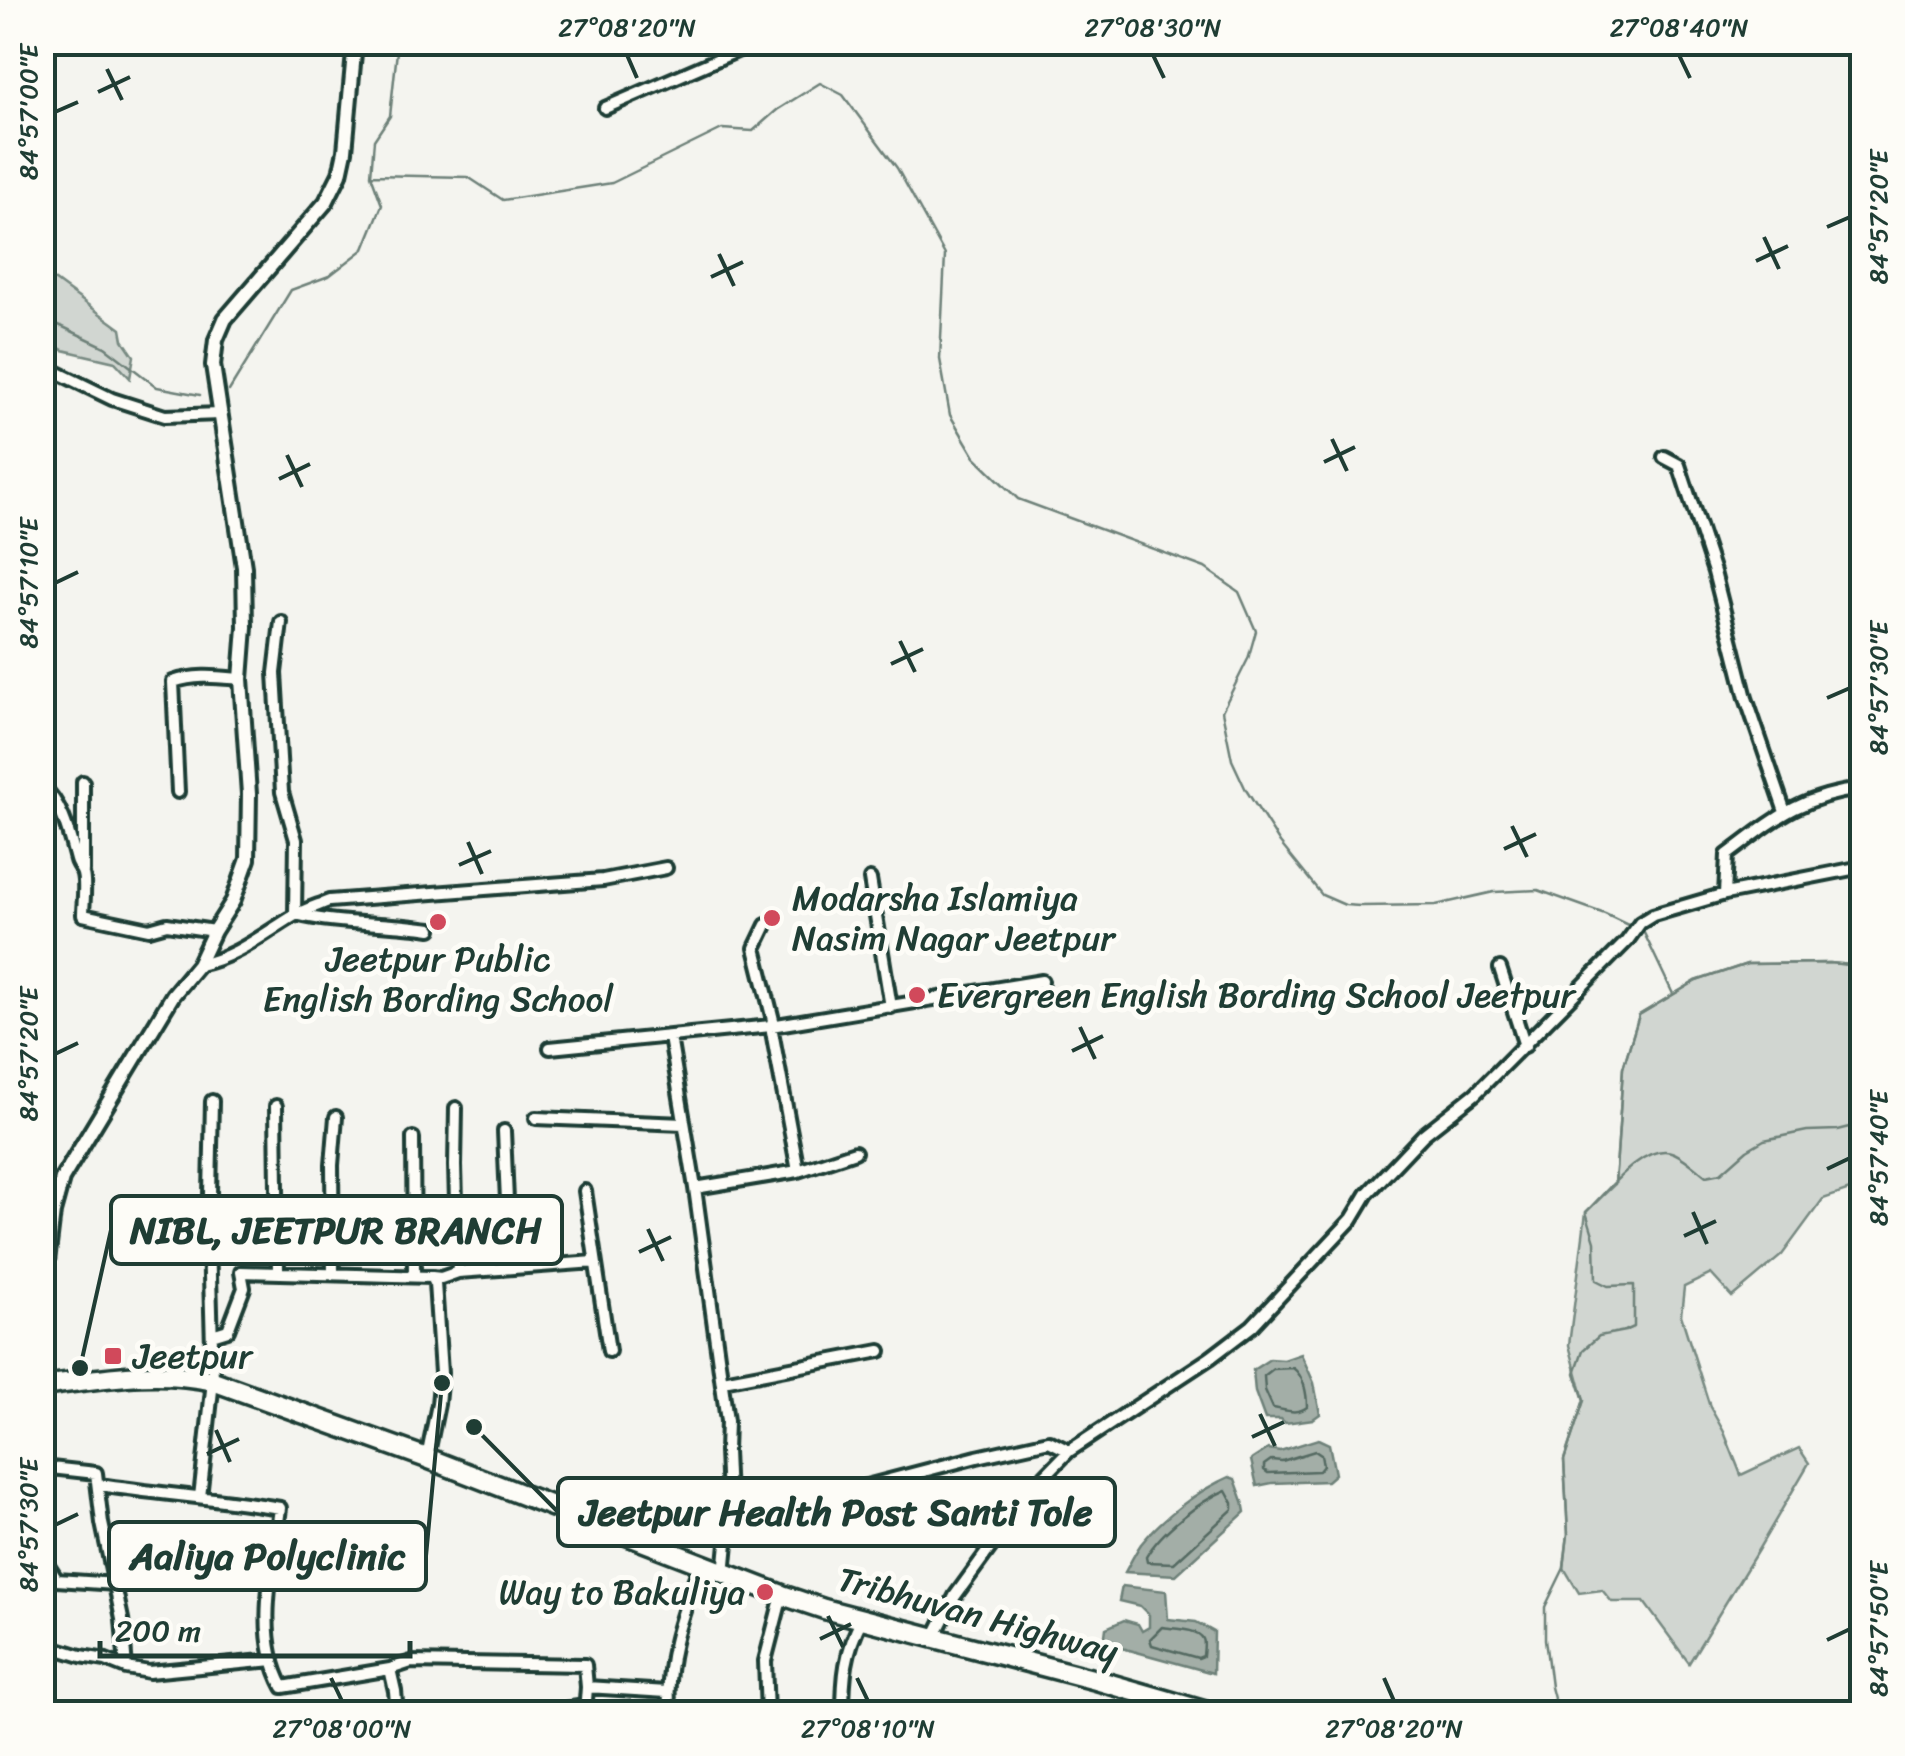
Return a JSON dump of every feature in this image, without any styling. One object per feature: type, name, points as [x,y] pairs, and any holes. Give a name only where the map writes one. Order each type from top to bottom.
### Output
[{"type":"highway","name":"Tribhuvan Highway","points":[[42,1386],[138,1374],[185,1375],[212,1381],[427,1458],[782,1595],[1214,1714]]},
{"type":"street","points":[[42,1303],[49,1199],[173,995],[198,966],[233,901],[248,858],[249,794],[240,679],[245,628],[244,567],[213,365],[216,340],[225,319],[326,202],[340,174],[346,150],[355,42]]},
{"type":"street","points":[[605,108],[711,64],[746,47],[745,42]]},
{"type":"street","points":[[42,365],[112,399],[165,416],[220,414]]},
{"type":"street","points":[[1664,457],[1679,465],[1714,572],[1746,698],[1785,812]]},
{"type":"street","points":[[281,622],[275,673],[282,792],[296,840],[296,914]]},
{"type":"street","points":[[178,792],[173,682],[206,676],[240,679]]},
{"type":"street","points":[[84,782],[84,915],[150,929],[167,924],[214,931]]},
{"type":"street","points":[[42,786],[62,815],[83,873]]},
{"type":"street","points":[[1725,894],[1727,855],[1785,812],[1825,794],[1862,789]]},
{"type":"street","points":[[934,1637],[955,1596],[1035,1486],[1070,1451],[1252,1326],[1423,1135],[1475,1094],[1525,1046],[1628,941],[1640,923],[1653,915],[1725,894],[1862,867]]},
{"type":"street","points":[[198,966],[236,953],[296,914],[329,900],[602,880],[666,868]]},
{"type":"street","points":[[870,879],[891,1006]]},
{"type":"street","points":[[296,914],[431,929]]},
{"type":"street","points":[[766,925],[754,948],[773,1020],[770,1026],[798,1170]]},
{"type":"street","points":[[1500,968],[1525,1046]]},
{"type":"street","points":[[550,1048],[770,1026],[1042,981]]},
{"type":"street","points":[[670,1038],[696,1188],[728,1421],[729,1522],[724,1574]]},
{"type":"street","points":[[200,1498],[212,1381],[212,1101]]},
{"type":"street","points":[[276,1106],[278,1271]]},
{"type":"street","points":[[456,1108],[458,1272]]},
{"type":"street","points":[[333,1273],[332,1166],[336,1117]]},
{"type":"street","points":[[536,1118],[684,1124]]},
{"type":"street","points":[[504,1131],[506,1268]]},
{"type":"street","points":[[413,1138],[414,1275]]},
{"type":"street","points":[[696,1188],[798,1170],[855,1152]]},
{"type":"street","points":[[585,1191],[609,1351]]},
{"type":"street","points":[[212,1335],[228,1330],[244,1288],[241,1272],[441,1278],[458,1272],[595,1262]]},
{"type":"street","points":[[427,1458],[441,1373],[432,1276]]},
{"type":"street","points":[[723,1381],[880,1350]]},
{"type":"street","points":[[729,1522],[1049,1441],[1070,1451]]},
{"type":"street","points":[[42,1467],[96,1473],[126,1668]]},
{"type":"street","points":[[99,1485],[280,1508],[267,1626],[275,1673],[283,1687],[411,1662],[585,1666],[585,1710],[531,1714]]},
{"type":"street","points":[[42,1557],[57,1580],[116,1584]]},
{"type":"street","points":[[670,1714],[667,1692],[677,1632],[700,1565]]},
{"type":"street","points":[[767,1714],[765,1661],[782,1595]]},
{"type":"street","points":[[844,1714],[843,1677],[851,1641],[862,1619]]},
{"type":"street","points":[[42,1644],[126,1668],[160,1672],[273,1660]]},
{"type":"street","points":[[390,1669],[397,1714]]},
{"type":"street","points":[[587,1687],[667,1692]]},
{"type":"shaded area","points":[[43,272],[121,329],[134,356],[130,378],[115,362],[63,350],[43,338]]},
{"type":"shaded area","points":[[1747,964],[1862,966],[1862,1177],[1850,1190],[1823,1199],[1782,1255],[1732,1297],[1711,1274],[1684,1287],[1681,1315],[1710,1407],[1741,1475],[1799,1448],[1809,1463],[1689,1663],[1644,1602],[1612,1602],[1602,1590],[1579,1593],[1564,1568],[1568,1534],[1564,1460],[1584,1400],[1569,1345],[1586,1212],[1615,1184],[1623,1068],[1639,1015],[1696,981]]},
{"type":"water","points":[[1301,1354],[1314,1383],[1320,1414],[1313,1419],[1285,1423],[1281,1419],[1265,1419],[1255,1392],[1253,1370],[1270,1359],[1284,1360]]},
{"type":"water","points":[[1318,1439],[1329,1444],[1335,1474],[1327,1481],[1257,1486],[1251,1460],[1268,1449],[1280,1451]]},
{"type":"water","points":[[1229,1477],[1235,1479],[1245,1512],[1176,1575],[1125,1572],[1141,1544],[1160,1524],[1193,1497]]},
{"type":"water","points":[[1122,1586],[1166,1591],[1168,1619],[1196,1622],[1214,1632],[1213,1673],[1104,1643],[1106,1628],[1124,1620],[1138,1624],[1142,1631],[1149,1627],[1149,1615],[1140,1606],[1119,1601]]},
{"type":"waterway","points":[[371,175],[374,140],[390,116],[398,42]]},
{"type":"waterway","points":[[229,391],[291,290],[329,276],[364,249],[382,205],[371,175],[468,177],[503,200],[612,183],[722,129],[753,131],[777,110],[820,83],[843,95],[897,168],[945,255],[940,359],[950,415],[975,457],[1018,499],[1205,568],[1239,592],[1256,631],[1248,659],[1222,711],[1232,760],[1280,843],[1322,895],[1345,905],[1436,905],[1494,892],[1538,890],[1632,927]]},
{"type":"waterway","points":[[42,317],[105,347],[157,387],[200,395]]},
{"type":"waterway","points":[[1639,930],[1644,933],[1673,994]]},
{"type":"waterway","points":[[1615,1184],[1623,1068],[1639,1015],[1696,981],[1747,964],[1862,966]]},
{"type":"waterway","points":[[1558,1714],[1545,1639],[1545,1607],[1564,1568],[1568,1534],[1564,1460],[1584,1400],[1575,1373],[1583,1350],[1599,1336],[1634,1327],[1634,1285],[1608,1286],[1596,1280],[1595,1241],[1586,1212],[1627,1170],[1651,1154],[1674,1153],[1706,1176],[1721,1173],[1764,1140],[1862,1124]]},
{"type":"place","name":"Modarsha Islamiya Nasim Nagar Jeetpur","points":[[772,918]]},
{"type":"place","name":"Jeetpur Public English Bording School","points":[[438,922]]},
{"type":"place","name":"Evergreen English Bording School Jeetpur","points":[[917,995]]},
{"type":"place","name":"Jeetpur","points":[[113,1356]]},
{"type":"place","name":"NIBL, JEETPUR BRANCH","points":[[80,1368]]},
{"type":"place","name":"Aaliya Polyclinic","points":[[442,1383]]},
{"type":"place","name":"Jeetpur Health Post Santi Tole","points":[[474,1427]]},
{"type":"place","name":"Way to Bakuliya","points":[[765,1592]]}]
